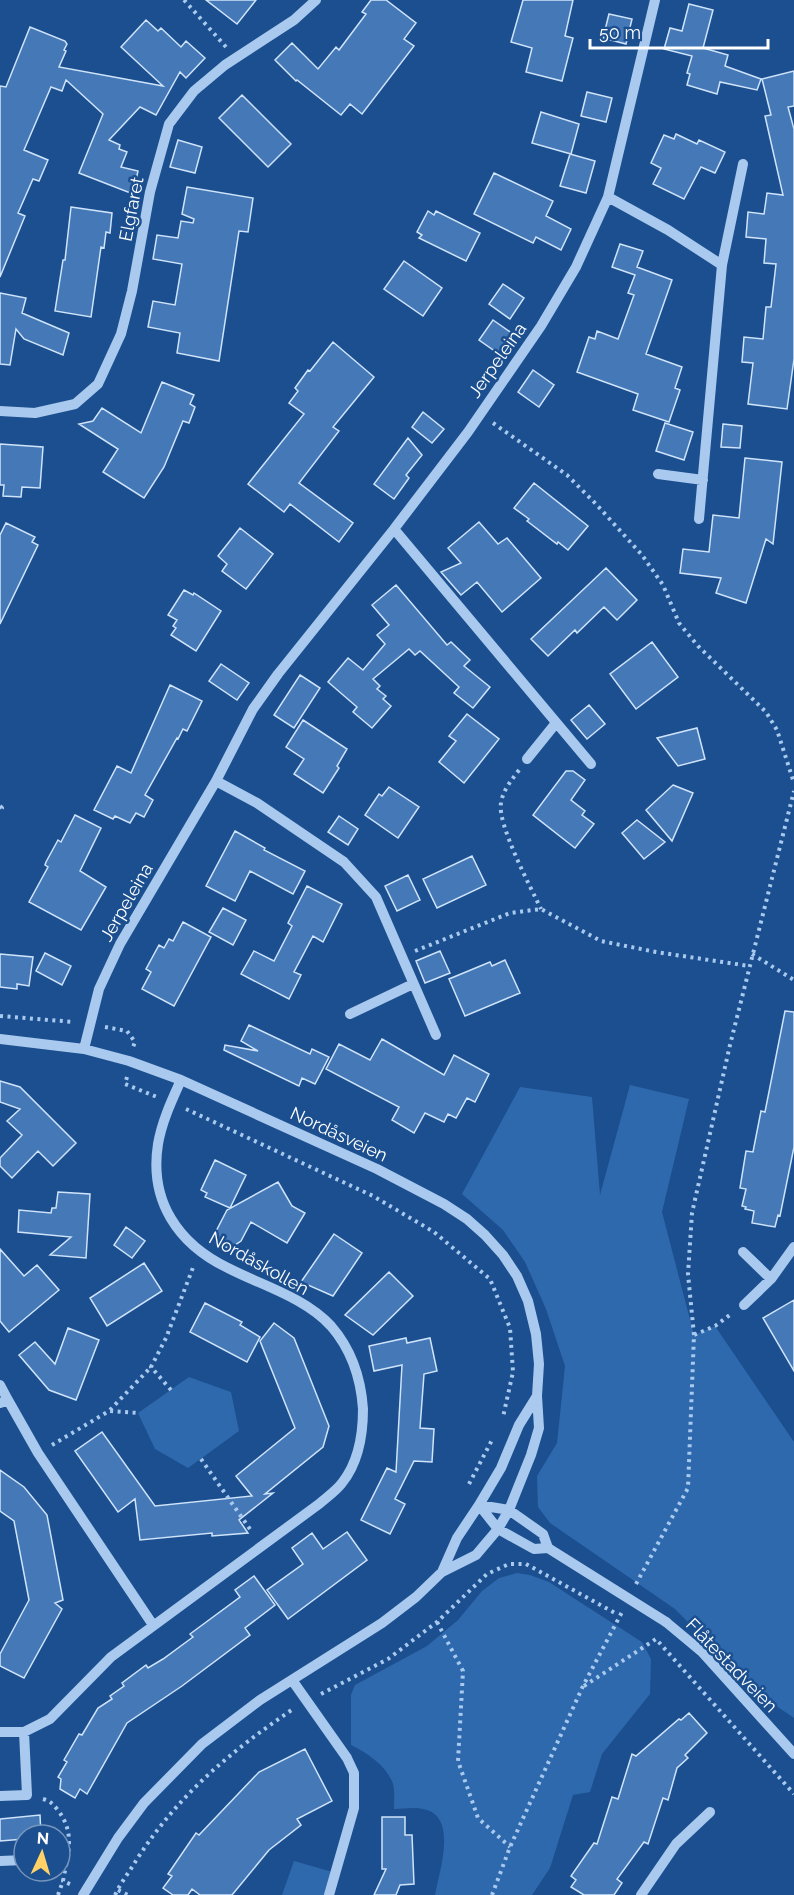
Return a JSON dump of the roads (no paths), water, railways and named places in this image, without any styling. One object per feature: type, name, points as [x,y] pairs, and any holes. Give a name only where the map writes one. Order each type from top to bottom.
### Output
[{"type":"street","name":"Elgfaret","points":[[0,411],[35,413],[75,404],[98,384],[124,323],[150,192],[169,124],[194,91],[225,64],[294,20],[316,0]]},
{"type":"street","name":"Jerpeleina","points":[[84,1049],[99,989],[120,944],[216,781],[260,700],[480,415],[541,326],[576,267],[608,197],[655,0]]},
{"type":"street","points":[[699,519],[722,265],[743,164]]},
{"type":"street","points":[[608,197],[722,265]]},
{"type":"street","points":[[658,474],[703,480]]},
{"type":"street","points":[[394,529],[591,764]]},
{"type":"street","points":[[527,759],[556,723]]},
{"type":"street","points":[[216,781],[257,803],[344,862],[376,897],[435,1035]]},
{"type":"street","points":[[350,1014],[413,984]]},
{"type":"street","name":"Nordåsveien","points":[[0,1039],[84,1049],[129,1061],[181,1080],[377,1169],[444,1204],[467,1219],[503,1256],[517,1276],[528,1300],[536,1334],[539,1428],[531,1455],[501,1525]]},
{"type":"street","name":"Nordåskollen","points":[[0,1732],[24,1732],[50,1719],[111,1658],[319,1504],[343,1482],[361,1441],[362,1389],[344,1346],[330,1326],[289,1296],[226,1268],[184,1238],[173,1224],[159,1188],[158,1143],[171,1102],[181,1080]]},
{"type":"street","points":[[744,1305],[771,1279],[794,1247]]},
{"type":"street","points":[[743,1252],[771,1279]]},
{"type":"street","points":[[0,1385],[4,1402],[153,1625]]},
{"type":"street","points":[[442,1572],[457,1538],[501,1468],[519,1425],[537,1396]]},
{"type":"street","name":"Flåtestadveien","points":[[479,1505],[509,1510],[543,1534],[548,1548]]},
{"type":"street","name":"Flåtestadveien","points":[[479,1505],[501,1525],[534,1549],[548,1548],[666,1622],[702,1652],[794,1754]]},
{"type":"street","points":[[84,1893],[118,1838],[144,1803],[202,1744],[232,1720],[382,1623],[416,1597],[442,1572],[476,1555],[501,1525]]},
{"type":"street","points":[[292,1680],[347,1758],[354,1773],[354,1808],[329,1895]]},
{"type":"street","points":[[0,1796],[27,1795],[24,1732]]},
{"type":"street","points":[[640,1895],[676,1844],[710,1812]]}]
